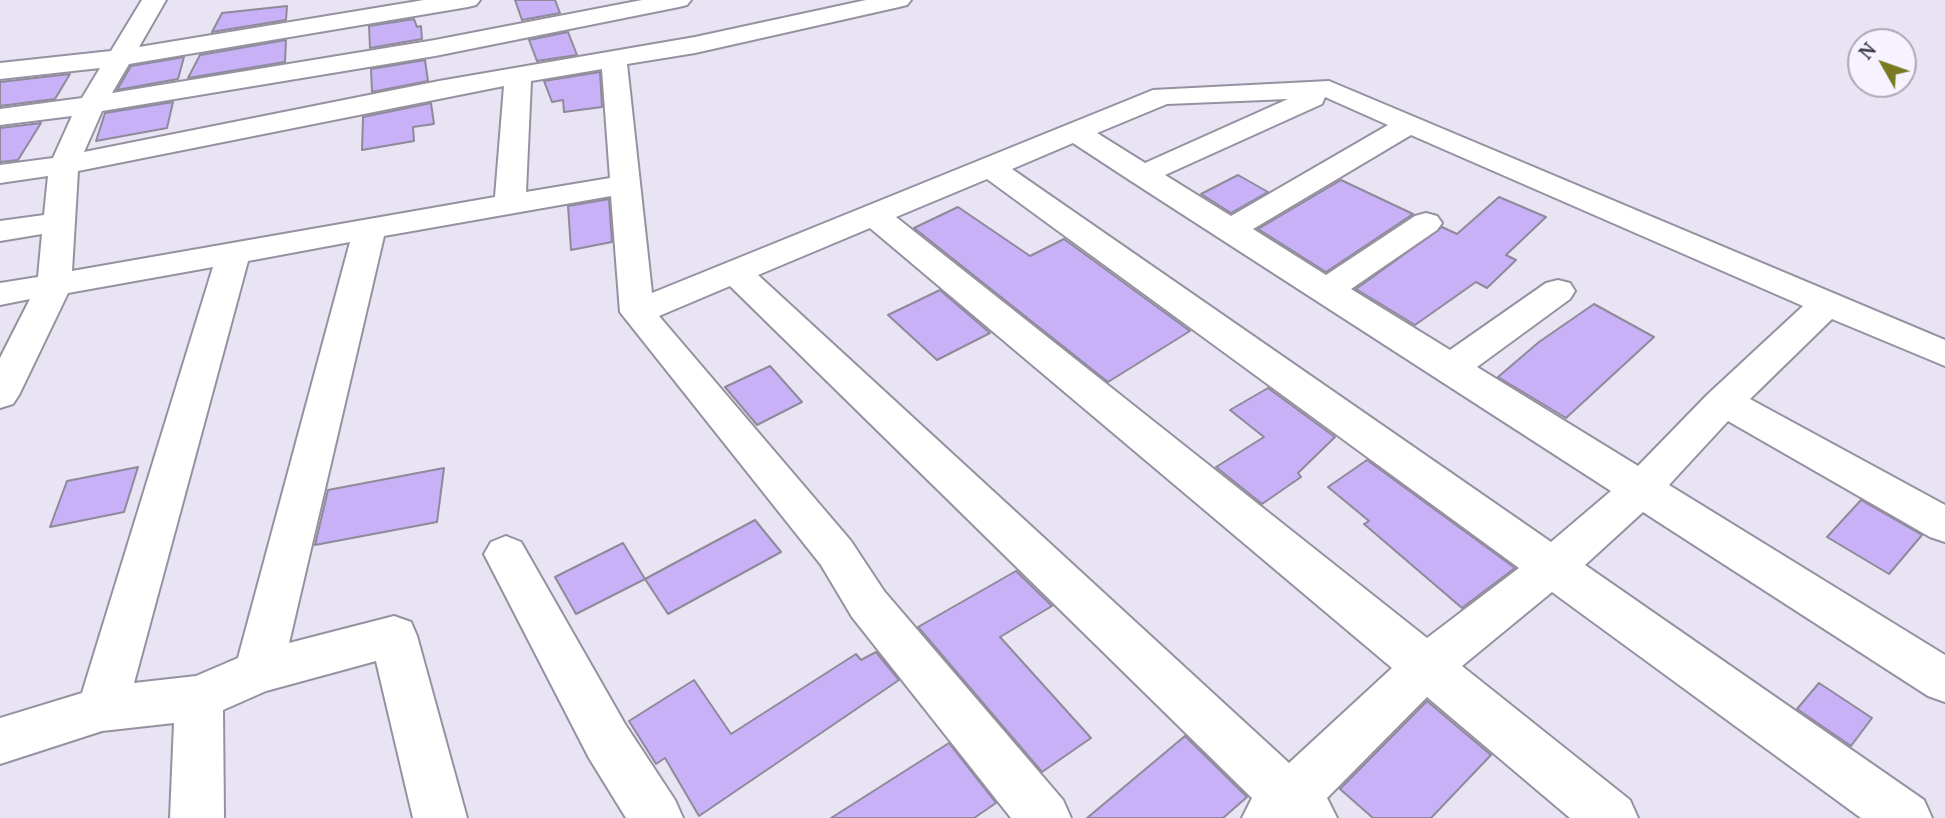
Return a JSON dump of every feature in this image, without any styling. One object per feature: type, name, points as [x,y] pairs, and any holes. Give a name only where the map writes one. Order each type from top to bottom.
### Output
[{"type":"street","points":[[0,71],[117,58],[424,4],[468,0]]},
{"type":"street","points":[[0,117],[91,105],[435,48],[679,0]]},
{"type":"street","points":[[0,174],[64,165],[439,89],[695,45],[899,0]]},
{"type":"street","points":[[0,395],[54,286],[64,165],[91,105],[117,58],[161,1]]},
{"type":"street","points":[[424,4],[435,48],[439,89]]},
{"type":"street","points":[[614,60],[637,312],[836,552],[868,604],[1044,818]]},
{"type":"street","points":[[510,205],[518,77]]},
{"type":"street","points":[[637,312],[1163,96],[1329,89],[1945,354]]},
{"type":"street","points":[[1142,175],[1329,89]]},
{"type":"street","points":[[1229,230],[1409,124]]},
{"type":"street","points":[[1075,132],[1945,681]]},
{"type":"street","points":[[990,167],[1905,818]]},
{"type":"street","points":[[0,294],[625,184]]},
{"type":"street","points":[[874,215],[1611,818]]},
{"type":"street","points":[[0,232],[58,222]]},
{"type":"street","points":[[1325,291],[1426,223]]},
{"type":"street","points":[[258,672],[369,230]]},
{"type":"street","points":[[102,709],[233,254]]},
{"type":"street","points":[[735,272],[1290,811],[1427,666],[1553,566],[1640,490],[1802,325],[1827,305]]},
{"type":"street","points":[[1449,369],[1558,291]]},
{"type":"street","points":[[1725,402],[1945,525]]},
{"type":"street","points":[[506,554],[607,741],[656,818]]},
{"type":"street","points":[[0,741],[102,709],[199,698],[258,672],[394,636],[440,818]]},
{"type":"street","points":[[197,818],[199,698]]},
{"type":"building","points":[[515,0],[555,0],[560,13],[522,20]]},
{"type":"building","points":[[287,6],[286,20],[212,32],[222,13]]},
{"type":"building","points":[[414,19],[417,27],[421,26],[422,39],[370,48],[369,26]]},
{"type":"building","points":[[568,32],[577,55],[537,61],[529,40]]},
{"type":"building","points":[[286,40],[285,62],[188,78],[200,55]]},
{"type":"building","points":[[184,57],[178,79],[117,90],[131,66]]},
{"type":"building","points":[[425,60],[428,81],[372,92],[371,69]]},
{"type":"building","points":[[600,72],[602,107],[564,112],[563,100],[552,102],[544,81]]},
{"type":"building","points":[[70,74],[55,99],[0,106],[0,82]]},
{"type":"building","points":[[173,102],[167,128],[96,141],[105,113]]},
{"type":"building","points":[[431,103],[434,124],[413,127],[414,141],[362,150],[363,117]]},
{"type":"building","points":[[41,123],[18,160],[0,162],[0,128]]},
{"type":"building","points":[[1238,175],[1268,192],[1231,213],[1201,194]]},
{"type":"building","points":[[1341,180],[1413,214],[1326,272],[1258,229]]},
{"type":"building","points":[[1499,197],[1546,217],[1506,255],[1516,260],[1487,288],[1476,282],[1415,325],[1356,289],[1442,227],[1457,234]]},
{"type":"building","points":[[609,199],[612,242],[571,250],[568,206]]},
{"type":"building","points":[[958,207],[1030,256],[1064,239],[1190,331],[1108,382],[914,228]]},
{"type":"building","points":[[940,290],[990,333],[937,360],[888,315]]},
{"type":"building","points":[[1594,304],[1654,337],[1566,418],[1498,377],[1539,342]]},
{"type":"building","points":[[770,366],[802,402],[757,425],[725,387]]},
{"type":"building","points":[[1268,388],[1335,437],[1298,473],[1301,477],[1262,504],[1216,467],[1264,437],[1230,410]]},
{"type":"building","points":[[1367,460],[1515,568],[1462,608],[1364,524],[1369,521],[1328,487]]},
{"type":"building","points":[[138,467],[124,512],[50,527],[67,481]]},
{"type":"building","points":[[444,468],[437,522],[315,545],[328,490]]},
{"type":"building","points":[[1861,500],[1922,535],[1889,574],[1827,537]]},
{"type":"building","points":[[755,520],[781,552],[668,614],[645,579]]},
{"type":"building","points":[[623,543],[645,579],[576,614],[555,577]]},
{"type":"building","points":[[1016,571],[1052,606],[1000,637],[1091,738],[1042,772],[918,627]]},
{"type":"building","points":[[876,652],[899,680],[699,816],[665,758],[656,764],[629,721],[694,680],[731,734],[856,654],[861,660]]},
{"type":"building","points":[[1819,683],[1872,718],[1851,746],[1797,709]]},
{"type":"building","points":[[1427,701],[1491,755],[1431,818],[1373,818],[1340,789]]},
{"type":"building","points":[[1185,736],[1247,797],[1223,818],[1087,818]]},
{"type":"building","points":[[949,743],[996,803],[974,818],[831,818]]}]
